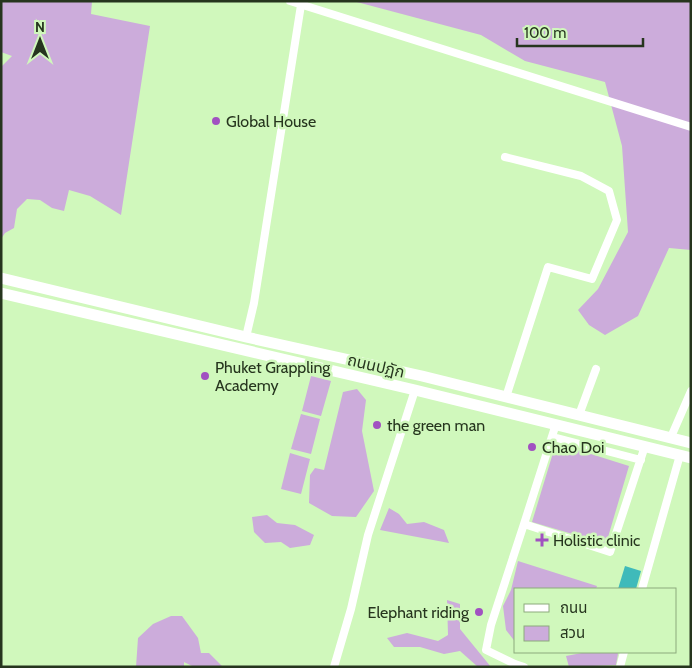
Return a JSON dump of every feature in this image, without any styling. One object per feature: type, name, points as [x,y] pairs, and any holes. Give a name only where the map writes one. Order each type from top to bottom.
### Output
[{"type":"main road","name":"ถนนปฏัก","points":[[1,278],[246,337],[422,376],[691,443]]},
{"type":"main road","name":"ถนนปฏัก","points":[[1,294],[415,390],[685,457]]},
{"type":"main road","points":[[218,344],[220,330]]},
{"type":"street","points":[[290,1],[302,3],[691,127]]},
{"type":"street","points":[[246,337],[255,294],[302,3]]},
{"type":"street","points":[[505,157],[581,176],[609,191],[617,220],[592,279],[548,267],[506,397]]},
{"type":"street","points":[[579,415],[596,369]]},
{"type":"street","points":[[334,667],[351,609],[368,535],[415,390]]},
{"type":"street","points":[[671,437],[691,391]]},
{"type":"street","points":[[524,667],[486,650],[491,626],[556,424]]},
{"type":"street","points":[[553,437],[641,460]]},
{"type":"street","points":[[524,524],[610,552],[646,446]]},
{"type":"street","points":[[642,588],[685,457]]},
{"type":"street","points":[[620,667],[624,653]]},
{"type":"green space","points":[[1,1],[92,1],[91,14],[150,26],[121,215],[90,196],[69,190],[64,211],[52,208],[40,200],[27,199],[17,209],[14,228],[5,233],[1,239],[1,67],[12,56],[1,52]]},
{"type":"green space","points":[[353,1],[691,1],[691,250],[669,248],[638,316],[605,335],[589,325],[578,310],[598,289],[628,232],[622,146],[605,82],[525,61],[481,35]]},
{"type":"green space","points":[[311,376],[331,381],[321,416],[302,411]]},
{"type":"green space","points":[[357,389],[366,400],[362,431],[374,491],[356,517],[332,516],[309,503],[310,475],[315,468],[324,470],[343,392]]},
{"type":"green space","points":[[301,414],[320,419],[311,454],[291,449]]},
{"type":"green space","points":[[556,443],[629,466],[606,544],[532,522]]},
{"type":"green space","points":[[290,453],[310,459],[301,494],[281,489]]},
{"type":"green space","points":[[389,508],[399,514],[407,524],[424,522],[444,530],[449,543],[380,530]]},
{"type":"green space","points":[[267,515],[277,523],[295,525],[314,535],[310,545],[290,548],[281,542],[265,543],[254,532],[252,517]]},
{"type":"green space","points":[[518,561],[597,586],[596,588],[514,588],[514,640],[506,630],[503,606],[511,590]]},
{"type":"green space","points":[[447,600],[460,604],[460,629],[491,667],[478,667],[460,651],[444,654],[420,647],[394,647],[387,638],[407,633],[438,641],[448,635]]},
{"type":"green space","points":[[171,616],[182,616],[198,638],[201,653],[209,653],[223,667],[194,667],[184,662],[184,667],[136,667],[138,638],[153,624]]},
{"type":"green space","points":[[582,653],[618,654],[616,665],[569,667],[566,656]]},
{"type":"water","points":[[625,566],[641,571],[636,588],[618,588]]},
{"type":"place","name":"Global House","points":[[216,121]]},
{"type":"place","name":"Phuket Grappling Academy","points":[[205,376]]},
{"type":"place","name":"the green man","points":[[377,425]]},
{"type":"place","name":"Chao Doi","points":[[532,447]]},
{"type":"place","name":"Holistic clinic","points":[[542,540]]},
{"type":"place","name":"Elephant riding","points":[[479,612]]}]
